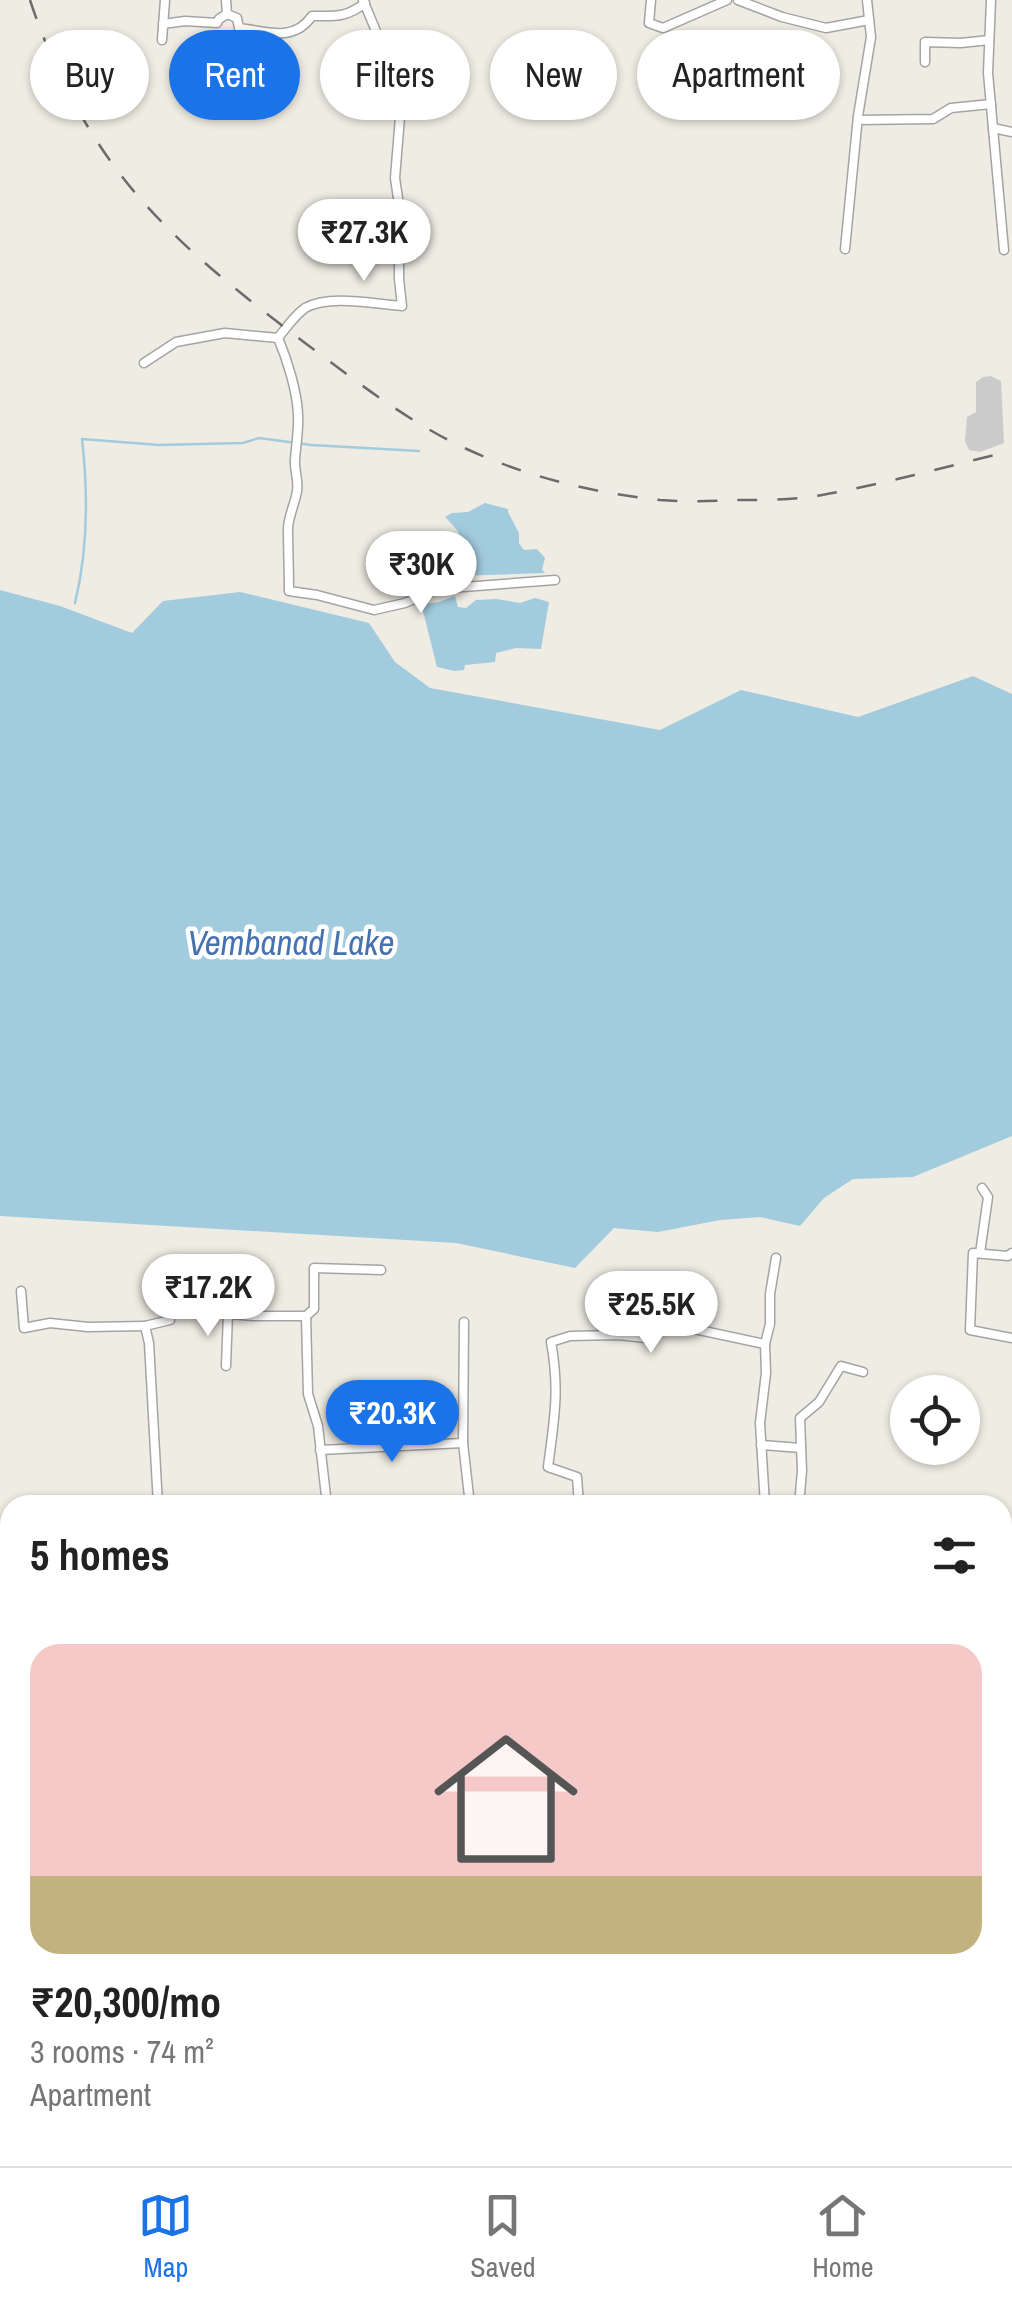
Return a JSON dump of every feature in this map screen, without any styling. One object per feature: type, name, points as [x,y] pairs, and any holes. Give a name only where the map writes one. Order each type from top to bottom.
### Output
[{"type":"street","points":[[162,40],[165,0]]},
{"type":"street","points":[[226,0],[227,14]]},
{"type":"street","points":[[652,0],[650,23],[663,28],[727,0]]},
{"type":"street","points":[[738,0],[826,28],[869,20]]},
{"type":"street","points":[[845,249],[871,36],[867,0]]},
{"type":"street","points":[[991,0],[988,73],[1004,250]]},
{"type":"street","points":[[227,14],[237,18],[239,28],[288,34],[312,16],[352,13],[364,2],[393,72],[400,117],[395,178],[402,306],[326,300],[305,308],[278,338]]},
{"type":"street","points":[[163,24],[218,23],[227,14]]},
{"type":"street","points":[[926,62],[925,42],[961,44],[990,40]]},
{"type":"street","points":[[858,120],[932,119],[951,108],[991,104]]},
{"type":"street","points":[[993,128],[1012,132]]},
{"type":"street","points":[[144,363],[176,342],[225,333],[278,338]]},
{"type":"street","points":[[278,338],[298,414],[297,494],[288,529],[289,591],[374,610],[405,603],[437,588],[555,580]]},
{"type":"street","points":[[980,1252],[988,1197],[982,1188]]},
{"type":"street","points":[[1012,1253],[973,1253],[970,1330],[1012,1338]]},
{"type":"street","points":[[764,1495],[760,1422],[776,1258]]},
{"type":"street","points":[[21,1291],[24,1328],[50,1323],[145,1326],[170,1320],[171,1296],[202,1301],[220,1313],[306,1316],[314,1309],[314,1268],[381,1270]]},
{"type":"street","points":[[226,1366],[228,1314]]},
{"type":"street","points":[[306,1316],[308,1394],[318,1426],[325,1495]]},
{"type":"street","points":[[464,1322],[463,1443],[469,1495]]},
{"type":"street","points":[[578,1495],[577,1476],[548,1467],[556,1415],[556,1370],[551,1342],[570,1336],[646,1338],[671,1324],[765,1344]]},
{"type":"street","points":[[145,1326],[157,1495]]},
{"type":"street","points":[[800,1495],[800,1418],[819,1402],[841,1366],[863,1372]]},
{"type":"street","points":[[320,1450],[463,1443]]},
{"type":"street","points":[[761,1445],[801,1448]]},
{"type":"shaded area","points":[[991,376],[1001,381],[1004,443],[980,452],[969,450],[965,441],[967,417],[976,412],[976,382]]},
{"type":"water","points":[[485,503],[508,509],[524,550],[537,549],[545,558],[545,573],[460,576],[464,544],[445,517]]},
{"type":"water","points":[[445,543],[452,553],[444,563],[445,578],[418,589],[405,547],[416,550]]},
{"type":"water","name":"Vembanad Lake","points":[[0,590],[60,606],[132,633],[163,601],[240,592],[369,623],[395,662],[430,688],[660,730],[741,690],[858,717],[973,676],[1012,694],[1012,1136],[913,1177],[853,1179],[824,1198],[800,1226],[760,1217],[658,1232],[614,1228],[575,1268],[456,1243],[0,1216]]},
{"type":"water","points":[[455,596],[458,607],[466,608],[476,600],[520,603],[535,598],[549,602],[541,649],[516,648],[496,653],[495,662],[465,665],[464,670],[437,667],[422,607]]},
{"type":"waterway","points":[[75,603],[86,521],[82,439],[159,445],[243,443],[259,438],[419,451]]},
{"type":"railway","points":[[30,0],[63,82],[92,134],[126,182],[163,223],[222,277],[305,343],[397,410],[456,444],[505,465],[582,487],[634,497],[688,501],[816,496],[1012,451]]}]
